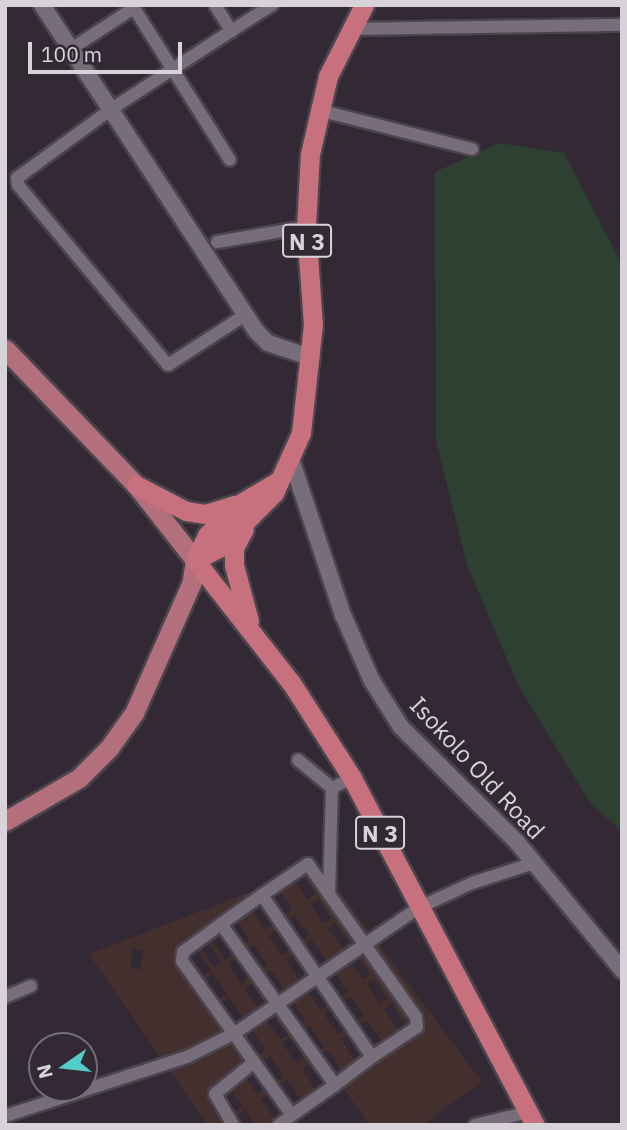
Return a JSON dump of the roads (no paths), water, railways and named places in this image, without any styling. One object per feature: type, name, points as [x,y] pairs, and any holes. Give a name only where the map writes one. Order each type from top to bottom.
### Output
[{"type":"highway","name":"N 3","points":[[364,5],[328,76],[310,154],[306,227],[312,358],[301,433],[274,493],[245,511],[219,548],[195,560],[251,628],[352,778],[418,908],[532,1118]]},
{"type":"highway","points":[[136,485],[186,511],[205,514],[245,511],[234,548],[234,565],[251,628]]},
{"type":"main road","points":[[5,821],[79,778],[109,748],[134,713],[191,584],[195,560],[136,485],[7,353]]},
{"type":"street","points":[[42,5],[245,315],[268,342],[312,358]]},
{"type":"street","points":[[215,5],[231,31]]},
{"type":"street","points":[[245,315],[168,365],[18,185],[21,172],[110,110],[272,5]]},
{"type":"street","points":[[71,49],[133,7],[175,68],[230,160]]},
{"type":"street","points":[[353,29],[622,25]]},
{"type":"street","points":[[318,110],[472,149]]},
{"type":"street","points":[[217,242],[306,227]]},
{"type":"street","name":"Isokolo Old Road","points":[[291,459],[343,615],[372,681],[423,751],[534,863],[622,970]]},
{"type":"street","points":[[299,760],[332,788]]},
{"type":"street","points":[[332,788],[352,778]]},
{"type":"street","points":[[330,894],[332,788]]},
{"type":"street","points":[[5,1116],[187,1058],[235,1033],[362,942],[418,908],[472,883],[534,863]]},
{"type":"street","points":[[279,1125],[416,1027],[416,1017],[308,864],[221,924],[181,957],[292,1115]]},
{"type":"street","points":[[262,895],[372,1057]]},
{"type":"street","points":[[221,924],[335,1085]]},
{"type":"street","points":[[5,997],[31,986]]},
{"type":"street","points":[[233,1125],[215,1094],[254,1062]]},
{"type":"street","points":[[475,1125],[532,1118]]}]
